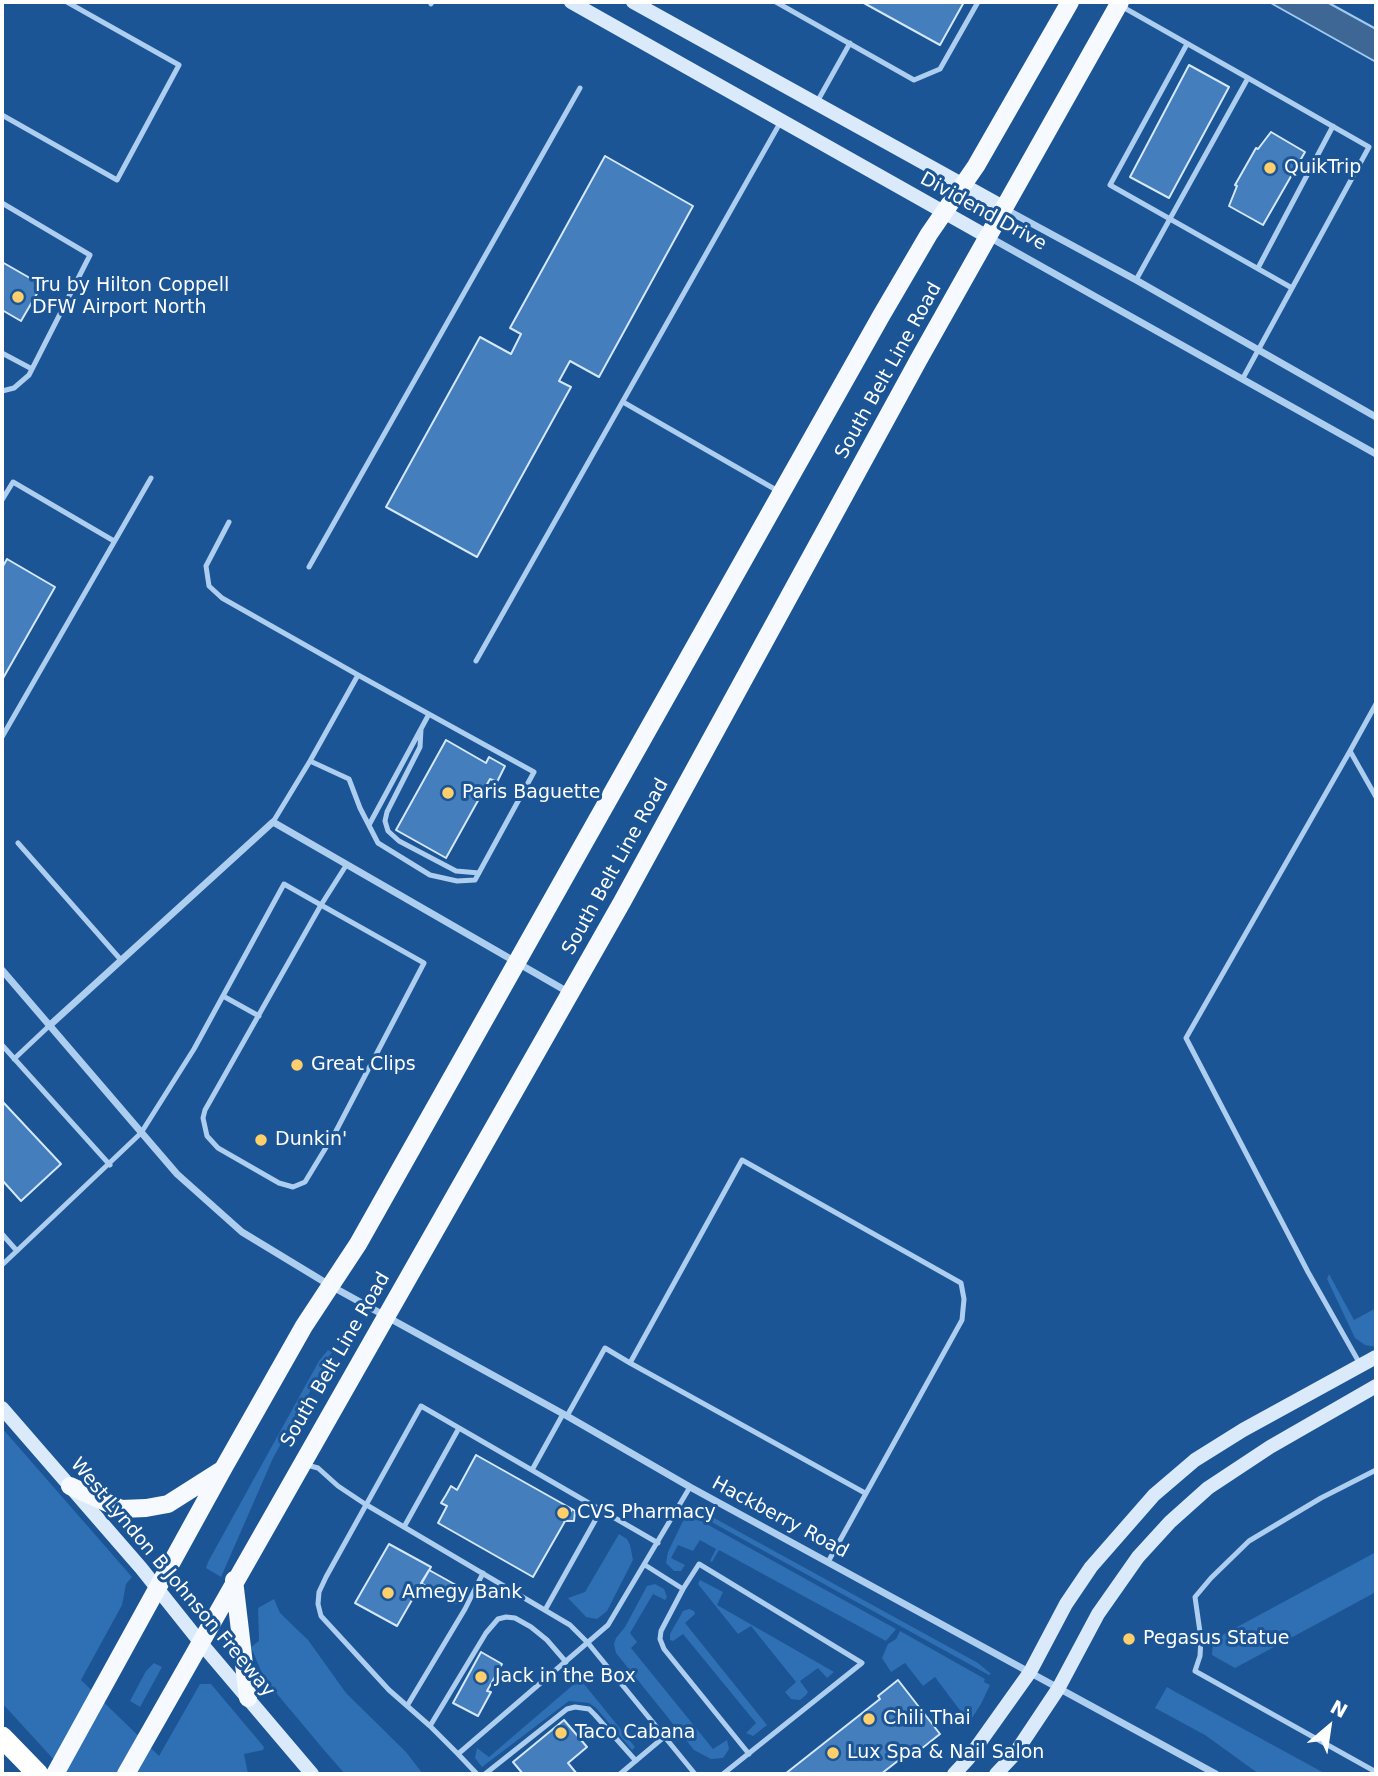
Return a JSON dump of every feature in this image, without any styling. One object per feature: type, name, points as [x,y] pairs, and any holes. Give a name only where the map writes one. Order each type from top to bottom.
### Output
[{"type":"highway","points":[[2,1737],[38,1774]]},
{"type":"main road","name":"South Belt Line Road","points":[[55,1774],[304,1326],[358,1244],[881,316],[981,157],[1070,2]]},
{"type":"main road","name":"South Belt Line Road","points":[[126,1774],[570,992],[1119,3]]},
{"type":"main road","points":[[70,1486],[121,1509],[146,1508],[168,1504],[223,1469]]},
{"type":"main road","points":[[234,1580],[248,1698]]},
{"type":"street","name":"Dividend Drive","points":[[571,2],[1376,454]]},
{"type":"street","name":"Dividend Drive","points":[[633,2],[1136,280],[1376,417]]},
{"type":"street","points":[[49,1026],[273,822],[570,992]]},
{"type":"street","name":"Hackberry Road","points":[[2,970],[177,1174],[242,1232],[331,1286],[565,1415],[690,1488],[1216,1774]]},
{"type":"street","points":[[954,1774],[968,1759],[1030,1672],[1066,1604],[1091,1567],[1154,1495],[1195,1460],[1243,1430],[1376,1357]]},
{"type":"street","points":[[996,1774],[1014,1755],[1058,1689],[1098,1614],[1138,1557],[1170,1522],[1208,1488],[1259,1454],[1375,1389],[1361,1366]]},
{"type":"street","name":"West Lyndon B Johnson Freeway","points":[[2,1408],[158,1588],[312,1774]]},
{"type":"lane","points":[[2,115],[117,180],[179,65],[66,2]]},
{"type":"lane","points":[[776,2],[914,80],[940,69],[978,2]]},
{"type":"lane","points":[[1119,3],[1369,146],[1243,378]]},
{"type":"lane","points":[[816,104],[850,44]]},
{"type":"lane","points":[[1187,44],[1110,185],[1292,288]]},
{"type":"lane","points":[[1136,280],[1248,78]]},
{"type":"lane","points":[[309,567],[580,88]]},
{"type":"lane","points":[[476,661],[782,121]]},
{"type":"lane","points":[[1258,268],[1333,126]]},
{"type":"lane","points":[[2,203],[90,256],[32,369],[14,388],[2,391]]},
{"type":"lane","points":[[2,353],[32,369]]},
{"type":"lane","points":[[623,402],[783,493]]},
{"type":"lane","points":[[2,737],[151,478]]},
{"type":"lane","points":[[2,500],[13,482],[114,541]]},
{"type":"lane","points":[[229,522],[206,566],[209,586],[222,598],[534,772],[475,880],[457,881],[430,875],[378,843],[349,779],[310,761]]},
{"type":"lane","points":[[273,822],[358,675]]},
{"type":"lane","points":[[1361,1366],[1308,1272],[1186,1038],[1376,704]]},
{"type":"lane","points":[[369,825],[429,714]]},
{"type":"lane","points":[[421,729],[420,747],[387,812],[385,821],[388,831],[399,841],[456,871],[479,873]]},
{"type":"lane","points":[[1350,751],[1376,797]]},
{"type":"lane","points":[[18,843],[121,960]]},
{"type":"lane","points":[[2,1265],[142,1133],[178,1077],[284,884],[321,905],[424,963],[335,1132],[305,1182],[299,1186],[279,1184],[218,1148],[207,1136],[203,1126],[205,1110],[321,905],[346,864]]},
{"type":"lane","points":[[223,996],[259,1016]]},
{"type":"lane","points":[[2,1056],[12,1056],[49,1026]]},
{"type":"lane","points":[[2,1045],[110,1165]]},
{"type":"lane","points":[[630,1363],[742,1160],[961,1283],[964,1299],[962,1320],[828,1562]]},
{"type":"lane","points":[[2,1234],[17,1251]]},
{"type":"lane","points":[[532,1470],[605,1348],[865,1493]]},
{"type":"lane","points":[[477,1774],[430,1726],[389,1690],[321,1616],[318,1604],[319,1592],[326,1577],[421,1406],[658,1543]]},
{"type":"lane","points":[[404,1527],[458,1428]]},
{"type":"lane","points":[[301,1464],[318,1468],[338,1486],[365,1504],[570,1625],[588,1643],[695,1774]]},
{"type":"lane","points":[[1376,1470],[1321,1497],[1249,1541],[1211,1578],[1195,1597],[1201,1639],[1200,1656],[1195,1671],[1376,1772]]},
{"type":"lane","points":[[458,1754],[608,1625],[690,1488]]},
{"type":"lane","points":[[545,1610],[601,1510]]},
{"type":"lane","points":[[723,1774],[749,1754],[862,1663],[699,1564],[661,1631],[660,1639],[664,1649],[749,1754]]},
{"type":"lane","points":[[645,1565],[683,1589]]},
{"type":"lane","points":[[407,1706],[465,1609],[483,1573]]},
{"type":"lane","points":[[430,1726],[486,1633],[498,1619],[515,1618],[531,1627],[547,1640],[565,1662]]},
{"type":"lane","points":[[485,1774],[567,1709],[575,1707],[589,1709],[636,1761]]},
{"type":"lane","points":[[620,1774],[664,1737]]},
{"type":"shaded area","points":[[1269,2],[1327,2],[1376,29],[1376,62]]},
{"type":"shaded area","points":[[1329,1274],[1354,1320],[1376,1308],[1376,1347],[1365,1345],[1355,1338],[1327,1279]]},
{"type":"shaded area","points":[[328,1350],[332,1352],[273,1458],[221,1577],[206,1568],[208,1562],[319,1361]]},
{"type":"shaded area","points":[[2,1428],[132,1577],[126,1584],[122,1605],[81,1680],[159,1756],[200,1684],[211,1684],[264,1747],[263,1750],[244,1754],[248,1774],[67,1774],[2,1703]]},
{"type":"shaded area","points":[[705,1513],[978,1663],[991,1674],[697,1514]]},
{"type":"shaded area","points":[[692,1516],[896,1629],[886,1641],[719,1550],[712,1562],[710,1561],[716,1549],[700,1540],[693,1551],[678,1545],[671,1558],[685,1565],[681,1571],[674,1571],[666,1563],[668,1552],[683,1521]]},
{"type":"shaded area","points":[[619,1534],[627,1539],[633,1560],[607,1611],[597,1619],[586,1617],[568,1598],[585,1592]]},
{"type":"shaded area","points":[[1376,1552],[1376,1592],[1235,1668],[1212,1655],[1213,1640]]},
{"type":"shaded area","points":[[700,1580],[723,1592],[717,1605],[834,1672],[827,1678],[818,1668],[800,1681],[808,1692],[806,1695],[800,1700],[791,1699],[785,1692],[796,1682],[751,1626],[738,1634],[698,1584]]},
{"type":"shaded area","points":[[655,1584],[664,1589],[667,1597],[665,1600],[653,1594],[630,1633],[637,1642],[631,1648],[713,1749],[727,1740],[729,1749],[723,1758],[711,1759],[694,1750],[616,1653],[616,1638],[647,1586]]},
{"type":"shaded area","points":[[274,1599],[280,1613],[308,1640],[346,1693],[406,1752],[423,1774],[345,1774],[324,1750],[272,1688],[251,1647],[259,1641],[258,1608]]},
{"type":"shaded area","points":[[689,1609],[695,1614],[685,1623],[767,1725],[753,1736],[746,1733],[756,1723],[683,1634],[673,1641],[670,1640],[670,1634],[683,1611]]},
{"type":"shaded area","points":[[900,1631],[985,1679],[984,1682],[990,1685],[968,1724],[961,1723],[957,1718],[962,1713],[935,1677],[923,1686],[905,1663],[891,1672],[882,1658],[888,1644],[896,1639]]},
{"type":"shaded area","points":[[154,1663],[162,1667],[140,1707],[130,1701],[146,1671]]},
{"type":"shaded area","points":[[580,1679],[635,1747],[632,1750],[596,1708],[589,1703],[569,1701],[482,1767],[475,1758],[477,1748],[489,1757]]},
{"type":"shaded area","points":[[1167,1687],[1326,1774],[1259,1774],[1205,1735],[1155,1708]]},
{"type":"building","points":[[862,2],[964,2],[940,45]]},
{"type":"building","points":[[1189,65],[1229,87],[1169,198],[1130,177]]},
{"type":"building","name":"QuikTrip","points":[[1271,132],[1305,152],[1263,225],[1229,206],[1237,186],[1235,185],[1256,148],[1258,149]]},
{"type":"building","points":[[605,156],[693,206],[599,377],[570,361],[559,381],[571,387],[477,557],[386,507],[480,337],[511,354],[521,334],[510,328]]},
{"type":"building","name":"Tru by Hilton Coppell DFW Airport North","points":[[2,262],[42,285],[21,321],[2,310]]},
{"type":"building","points":[[7,559],[55,587],[2,680],[2,568]]},
{"type":"building","points":[[446,740],[486,763],[489,757],[505,766],[497,782],[490,779],[446,858],[396,830]]},
{"type":"building","points":[[2,1101],[61,1164],[21,1201],[2,1180]]},
{"type":"building","name":"CVS Pharmacy","points":[[476,1455],[572,1509],[533,1577],[438,1523],[447,1506],[441,1503],[451,1486],[457,1490]]},
{"type":"building","points":[[572,1509],[575,1511],[574,1521],[564,1521]]},
{"type":"building","name":"Amegy Bank","points":[[389,1544],[431,1567],[397,1626],[355,1603]]},
{"type":"building","points":[[429,1570],[465,1590],[457,1603],[421,1583]]},
{"type":"building","name":"Jack in the Box","points":[[481,1652],[502,1664],[487,1691],[491,1692],[478,1716],[453,1703]]},
{"type":"building","points":[[898,1680],[940,1734],[916,1753],[913,1749],[881,1774],[785,1774],[880,1699],[878,1696]]},
{"type":"building","name":"Taco Cabana","points":[[564,1720],[587,1747],[568,1763],[577,1774],[523,1774],[513,1762]]},
{"type":"place","name":"QuikTrip","points":[[1270,168]]},
{"type":"place","name":"Tru by Hilton Coppell DFW Airport North","points":[[18,297]]},
{"type":"place","name":"Paris Baguette","points":[[448,793]]},
{"type":"place","name":"Great Clips","points":[[297,1065]]},
{"type":"place","name":"Dunkin'","points":[[261,1140]]},
{"type":"place","name":"CVS Pharmacy","points":[[563,1513]]},
{"type":"place","name":"Amegy Bank","points":[[388,1593]]},
{"type":"place","name":"Pegasus Statue","points":[[1129,1639]]},
{"type":"place","name":"Jack in the Box","points":[[481,1677]]},
{"type":"place","name":"Chili Thai","points":[[869,1719]]},
{"type":"place","name":"Taco Cabana","points":[[561,1733]]},
{"type":"place","name":"Lux Spa & Nail Salon","points":[[833,1753]]}]
